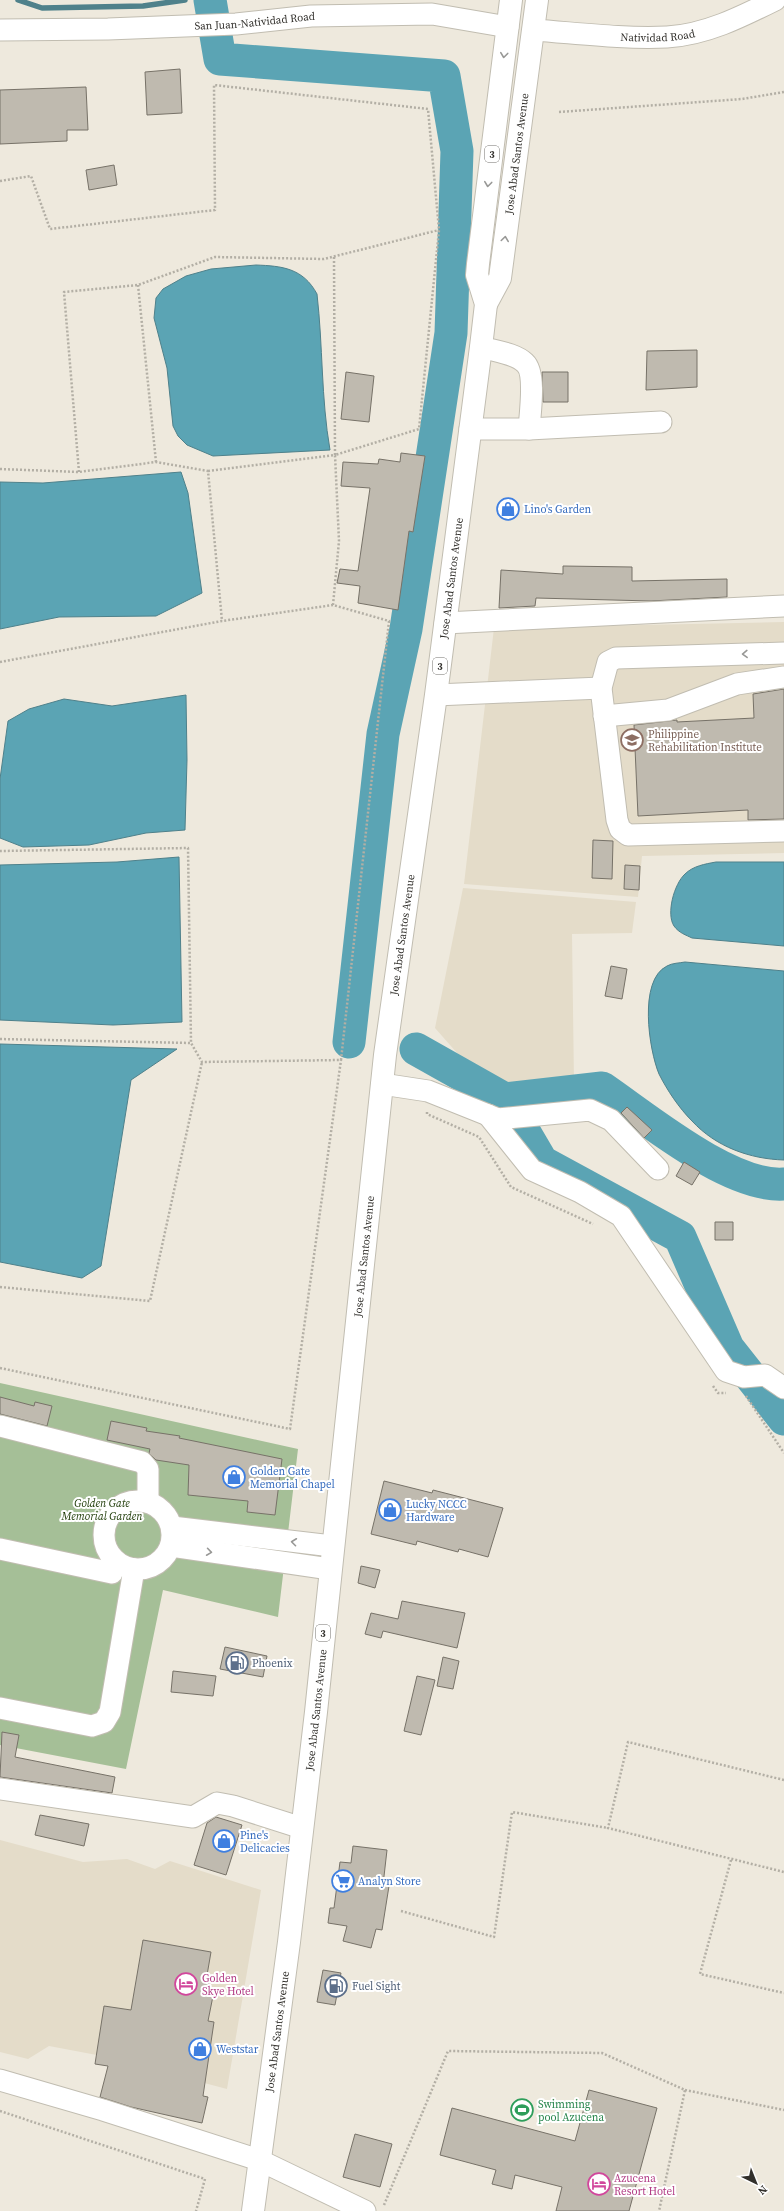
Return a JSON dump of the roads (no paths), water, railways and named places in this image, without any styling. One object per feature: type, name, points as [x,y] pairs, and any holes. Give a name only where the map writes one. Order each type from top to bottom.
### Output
[{"type":"highway","name":"Jose Abad Santos Avenue","points":[[486,304],[477,275],[511,1]]},
{"type":"highway","name":"Jose Abad Santos Avenue","points":[[253,2211],[289,1942],[382,1084],[436,695],[486,304],[500,278],[537,1]]},
{"type":"street","name":"Natividad Road","points":[[533,30],[612,36],[668,37],[696,32],[733,21],[775,0]]},
{"type":"street","name":"San Juan-Natividad Road","points":[[0,30],[108,29],[199,24],[236,24],[311,16],[432,14],[508,27]]},
{"type":"street","points":[[481,347],[516,357],[525,363],[531,372],[529,429]]},
{"type":"street","points":[[470,429],[529,429],[662,422]]},
{"type":"street","points":[[445,623],[784,606]]},
{"type":"street","points":[[784,653],[616,658],[608,662],[601,688],[617,820],[620,829],[628,835],[784,831]]},
{"type":"street","points":[[604,716],[668,710],[737,684],[784,677]]},
{"type":"street","points":[[436,695],[601,688]]},
{"type":"street","points":[[382,1084],[428,1091],[493,1117],[532,1116],[590,1110],[611,1120],[658,1169]]},
{"type":"street","points":[[493,1117],[532,1170],[580,1192],[621,1216],[726,1371],[739,1387],[765,1375],[784,1388]]},
{"type":"street","points":[[0,1426],[142,1462],[148,1469],[148,1502]]},
{"type":"street","points":[[135,1500],[148,1502],[163,1511],[171,1537],[160,1562],[152,1566],[134,1569],[122,1566],[113,1559],[106,1548],[103,1536],[106,1523],[112,1512],[122,1504],[135,1500]]},
{"type":"street","points":[[171,1537],[332,1546]]},
{"type":"street","points":[[171,1537],[330,1569]]},
{"type":"street","points":[[0,1549],[112,1573],[113,1559]]},
{"type":"street","points":[[0,1708],[92,1726],[104,1722],[110,1712],[134,1569]]},
{"type":"street","points":[[0,1789],[193,1817],[218,1803],[233,1806],[302,1828]]},
{"type":"street","points":[[0,2080],[103,2110],[259,2160],[372,2207]]},
{"type":"water","points":[[256,265],[275,266],[291,270],[305,279],[317,294],[325,411],[330,450],[213,456],[187,445],[178,436],[173,426],[167,368],[154,318],[156,298],[163,289],[186,276],[211,269]]},
{"type":"water","points":[[181,472],[188,493],[202,593],[156,616],[59,617],[0,629],[0,482],[43,483]]},
{"type":"water","points":[[186,695],[187,760],[185,830],[146,833],[89,845],[23,847],[0,838],[0,779],[8,721],[29,709],[64,699],[112,706]]},
{"type":"water","points":[[179,857],[182,1022],[113,1025],[0,1020],[0,865],[117,862]]},
{"type":"water","points":[[716,862],[784,862],[784,946],[692,938],[680,932],[674,926],[671,914],[672,899],[681,879],[688,871],[695,867]]},
{"type":"water","points":[[685,962],[784,971],[784,1160],[746,1154],[723,1145],[712,1138],[701,1130],[682,1110],[659,1074],[655,1063],[649,1033],[649,1000],[652,985],[658,974],[667,966]]},
{"type":"water","points":[[0,1044],[177,1049],[131,1080],[101,1266],[82,1278],[0,1262]]},
{"type":"waterway","points":[[18,0],[42,8],[143,6],[185,0]]},
{"type":"waterway","points":[[210,0],[220,59],[444,76],[457,151],[451,333],[406,629],[383,734],[349,1042]]},
{"type":"waterway","points":[[416,1049],[505,1099],[542,1162],[680,1237],[728,1348],[784,1419]]},
{"type":"waterway","points":[[505,1099],[602,1088],[665,1133],[714,1163],[739,1175],[762,1182],[784,1184]]},
{"type":"place","name":"Lino's Garden","points":[[508,509]]},
{"type":"place","name":"Philippine Rehabilitation Institute","points":[[632,740]]},
{"type":"place","name":"Golden Gate Memorial Chapel","points":[[234,1477]]},
{"type":"place","name":"Lucky NCCC Hardware","points":[[390,1510]]},
{"type":"place","name":"Phoenix","points":[[237,1663]]},
{"type":"place","name":"Pine's Delicacies","points":[[224,1841]]},
{"type":"place","name":"Analyn Store","points":[[343,1881]]},
{"type":"place","name":"Golden Skye Hotel","points":[[186,1984]]},
{"type":"place","name":"Fuel Sight","points":[[336,1986]]},
{"type":"place","name":"Weststar","points":[[200,2049]]},
{"type":"place","name":"Swimming pool Azucena","points":[[522,2110]]},
{"type":"place","name":"Azucena Resort Hotel","points":[[599,2184]]},
{"type":"park label","name":"Golden Gate Memorial Garden","points":[[102,1509]]}]
